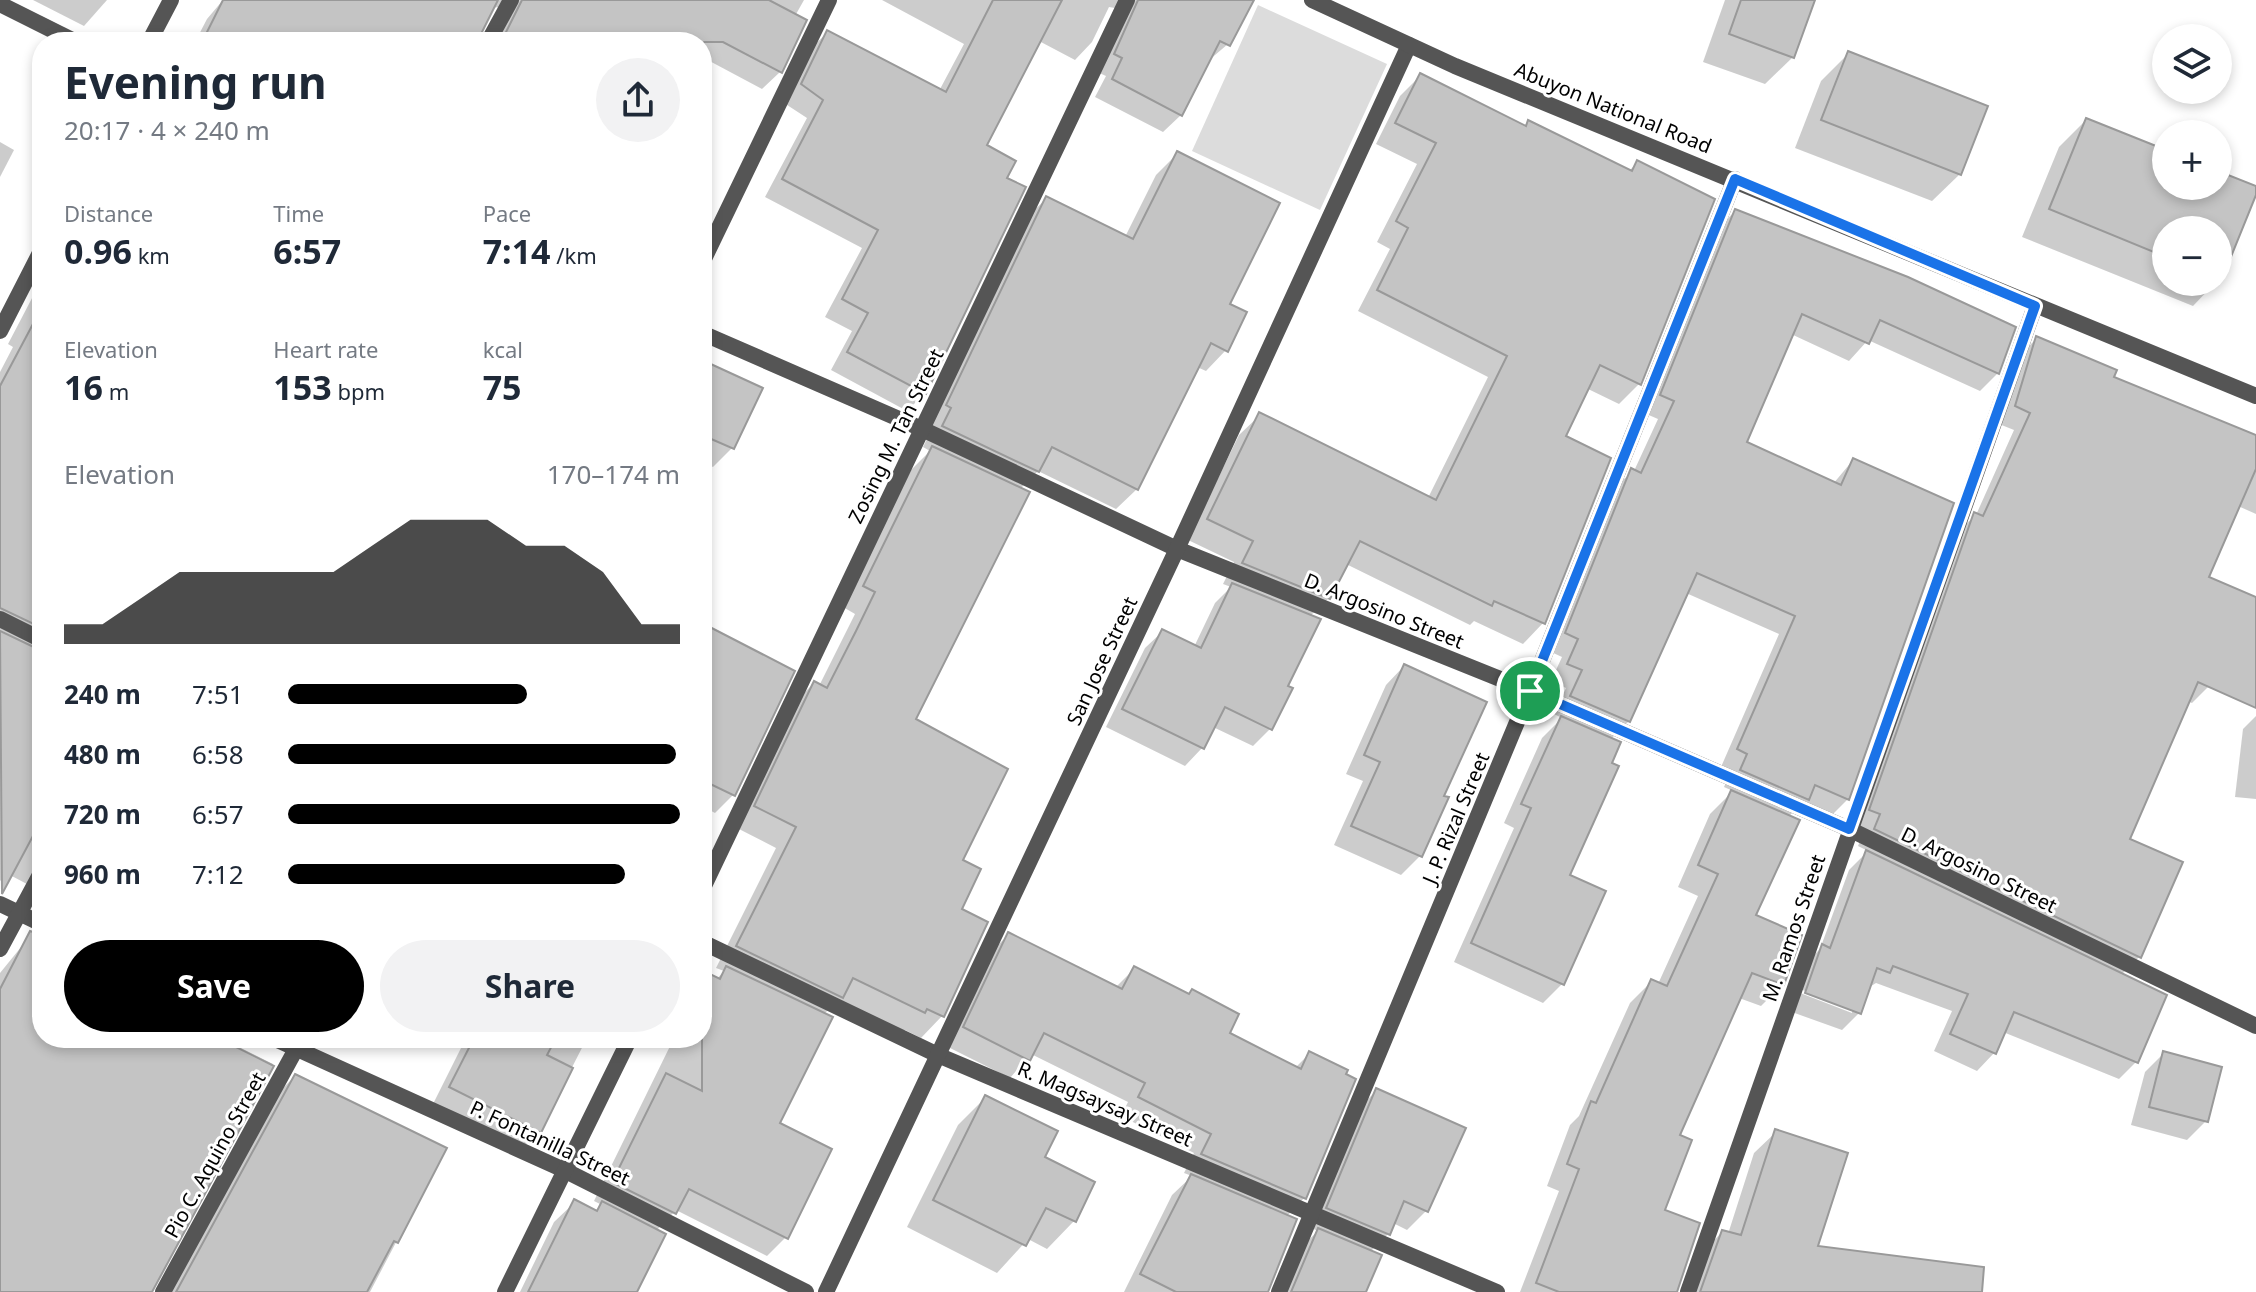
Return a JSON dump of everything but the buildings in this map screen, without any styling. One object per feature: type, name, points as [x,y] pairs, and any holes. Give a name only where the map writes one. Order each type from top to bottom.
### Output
[{"type":"street","points":[[154,32],[171,0]]},
{"type":"street","points":[[493,32],[511,0]]},
{"type":"street","points":[[712,242],[829,0]]},
{"type":"street","name":"Zosing M. Tan Street","points":[[712,869],[1127,0]]},
{"type":"street","name":"Abuyon National Road","points":[[1312,0],[1409,45],[2256,396]]},
{"type":"street","points":[[0,4],[56,32]]},
{"type":"street","name":"San Jose Street","points":[[826,1292],[940,1056],[1409,45]]},
{"type":"street","name":"J. P. Rizal Street","points":[[1279,1292],[1530,691],[1735,179]]},
{"type":"street","points":[[0,331],[32,269]]},
{"type":"street","name":"M. Ramos Street","points":[[1688,1292],[2035,306]]},
{"type":"street","name":"D. Argosino Street","points":[[712,337],[922,429],[1177,549],[1530,691],[1849,829],[2256,1026]]},
{"type":"street","points":[[0,619],[32,635]]},
{"type":"street","points":[[0,949],[32,889]]},
{"type":"street","points":[[0,904],[32,919]]},
{"type":"street","name":"R. Magsaysay Street","points":[[712,947],[940,1056],[1497,1292]]},
{"type":"street","name":"Pio C. Aquino Street","points":[[163,1292],[297,1048]]},
{"type":"street","name":"P. Fontanilla Street","points":[[307,1048],[564,1170],[806,1292]]},
{"type":"street","points":[[505,1292],[625,1048]]},
{"type":"shaded area","points":[[1258,5],[1387,64],[1320,210],[1192,151]]},
{"type":"route","points":[[1735,179],[2035,306],[1849,829],[1530,691],[1735,179]]}]
